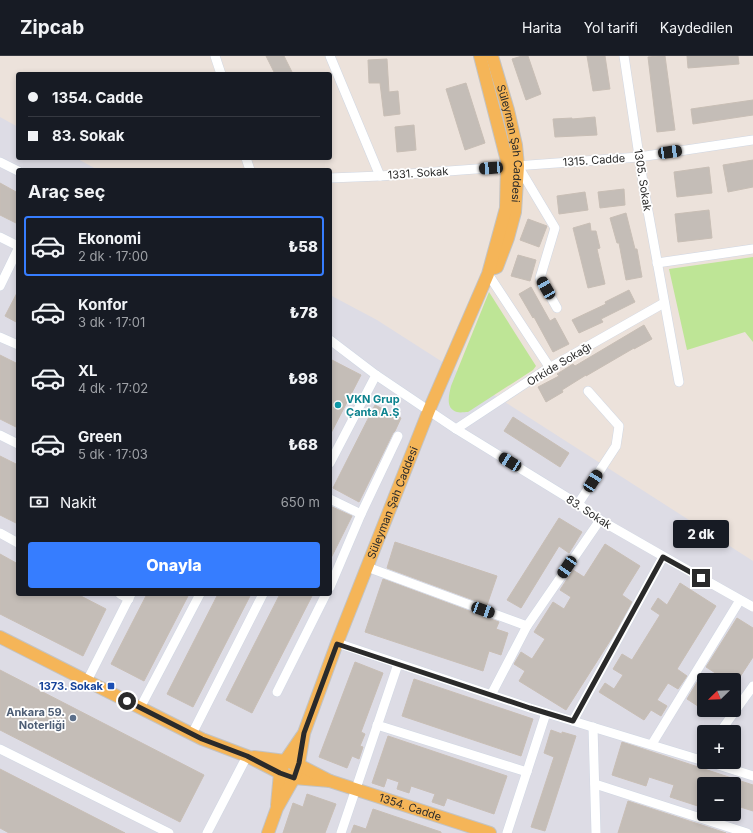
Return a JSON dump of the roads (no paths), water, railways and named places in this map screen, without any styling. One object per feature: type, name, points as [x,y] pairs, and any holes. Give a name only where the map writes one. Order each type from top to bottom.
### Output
[{"type":"main road","name":"Süleyman Şah Caddesi","points":[[480,56],[507,161],[512,166]]},
{"type":"main road","name":"Süleyman Şah Caddesi","points":[[304,733],[337,644],[429,410],[488,274],[497,267],[508,238],[515,212],[512,166],[516,145],[508,110],[492,56]]},
{"type":"main road","name":"1354. Cadde","points":[[0,638],[202,739],[247,756],[280,773],[294,778],[330,781]]},
{"type":"main road","points":[[277,808],[280,773],[285,761],[304,733]]},
{"type":"main road","points":[[268,833],[277,808],[294,778],[299,765],[304,733]]},
{"type":"main road","name":"1354. Cadde","points":[[247,756],[285,761],[299,765],[330,781],[355,790],[490,833]]},
{"type":"street","points":[[215,56],[220,72]]},
{"type":"street","points":[[330,56],[380,176]]},
{"type":"street","name":"1305. Sokak","points":[[624,56],[644,189],[679,382]]},
{"type":"street","name":"1315. Cadde","points":[[512,166],[639,157],[753,140]]},
{"type":"street","points":[[0,162],[16,170]]},
{"type":"street","points":[[512,166],[555,228],[540,278],[557,308]]},
{"type":"street","name":"1331. Sokak","points":[[332,178],[380,176],[512,166]]},
{"type":"street","points":[[0,236],[16,245]]},
{"type":"street","points":[[657,263],[753,249]]},
{"type":"street","points":[[0,286],[16,253]]},
{"type":"street","points":[[488,274],[550,368]]},
{"type":"street","name":"Orkide Sokağı","points":[[456,428],[550,368],[664,303]]},
{"type":"street","points":[[0,337],[16,345]]},
{"type":"street","name":"83. Sokak","points":[[332,344],[456,428],[578,504],[600,520],[753,608]]},
{"type":"street","points":[[332,458],[376,375]]},
{"type":"street","points":[[578,504],[616,446],[619,426],[588,391]]},
{"type":"street","points":[[0,435],[16,443]]},
{"type":"street","points":[[332,582],[360,514],[398,436]]},
{"type":"street","points":[[332,500],[360,514]]},
{"type":"street","points":[[491,695],[527,626],[600,520]]},
{"type":"street","points":[[0,534],[16,542]]},
{"type":"street","points":[[573,721],[663,557]]},
{"type":"street","points":[[367,567],[527,626]]},
{"type":"street","points":[[87,681],[130,596]]},
{"type":"street","points":[[140,708],[199,596]]},
{"type":"street","points":[[192,734],[262,596]]},
{"type":"street","points":[[277,692],[325,596]]},
{"type":"street","points":[[652,744],[740,600]]},
{"type":"street","points":[[337,644],[546,713],[697,758]]},
{"type":"street","points":[[341,833],[398,664]]},
{"type":"street","points":[[725,725],[753,686]]},
{"type":"street","points":[[507,833],[546,713]]},
{"type":"street","points":[[377,725],[527,772]]},
{"type":"street","points":[[594,727],[596,833]]},
{"type":"street","points":[[0,749],[169,833]]},
{"type":"street","points":[[207,833],[247,756]]},
{"type":"street","points":[[732,769],[753,776]]},
{"type":"street","points":[[595,784],[747,833]]},
{"type":"place","name":"VKN Grup Çanta A.Ş","points":[[338,405]]},
{"type":"place","name":"1373. Sokak","points":[[111,686]]},
{"type":"place","name":"Ankara 59. Noterliği","points":[[73,718]]}]
